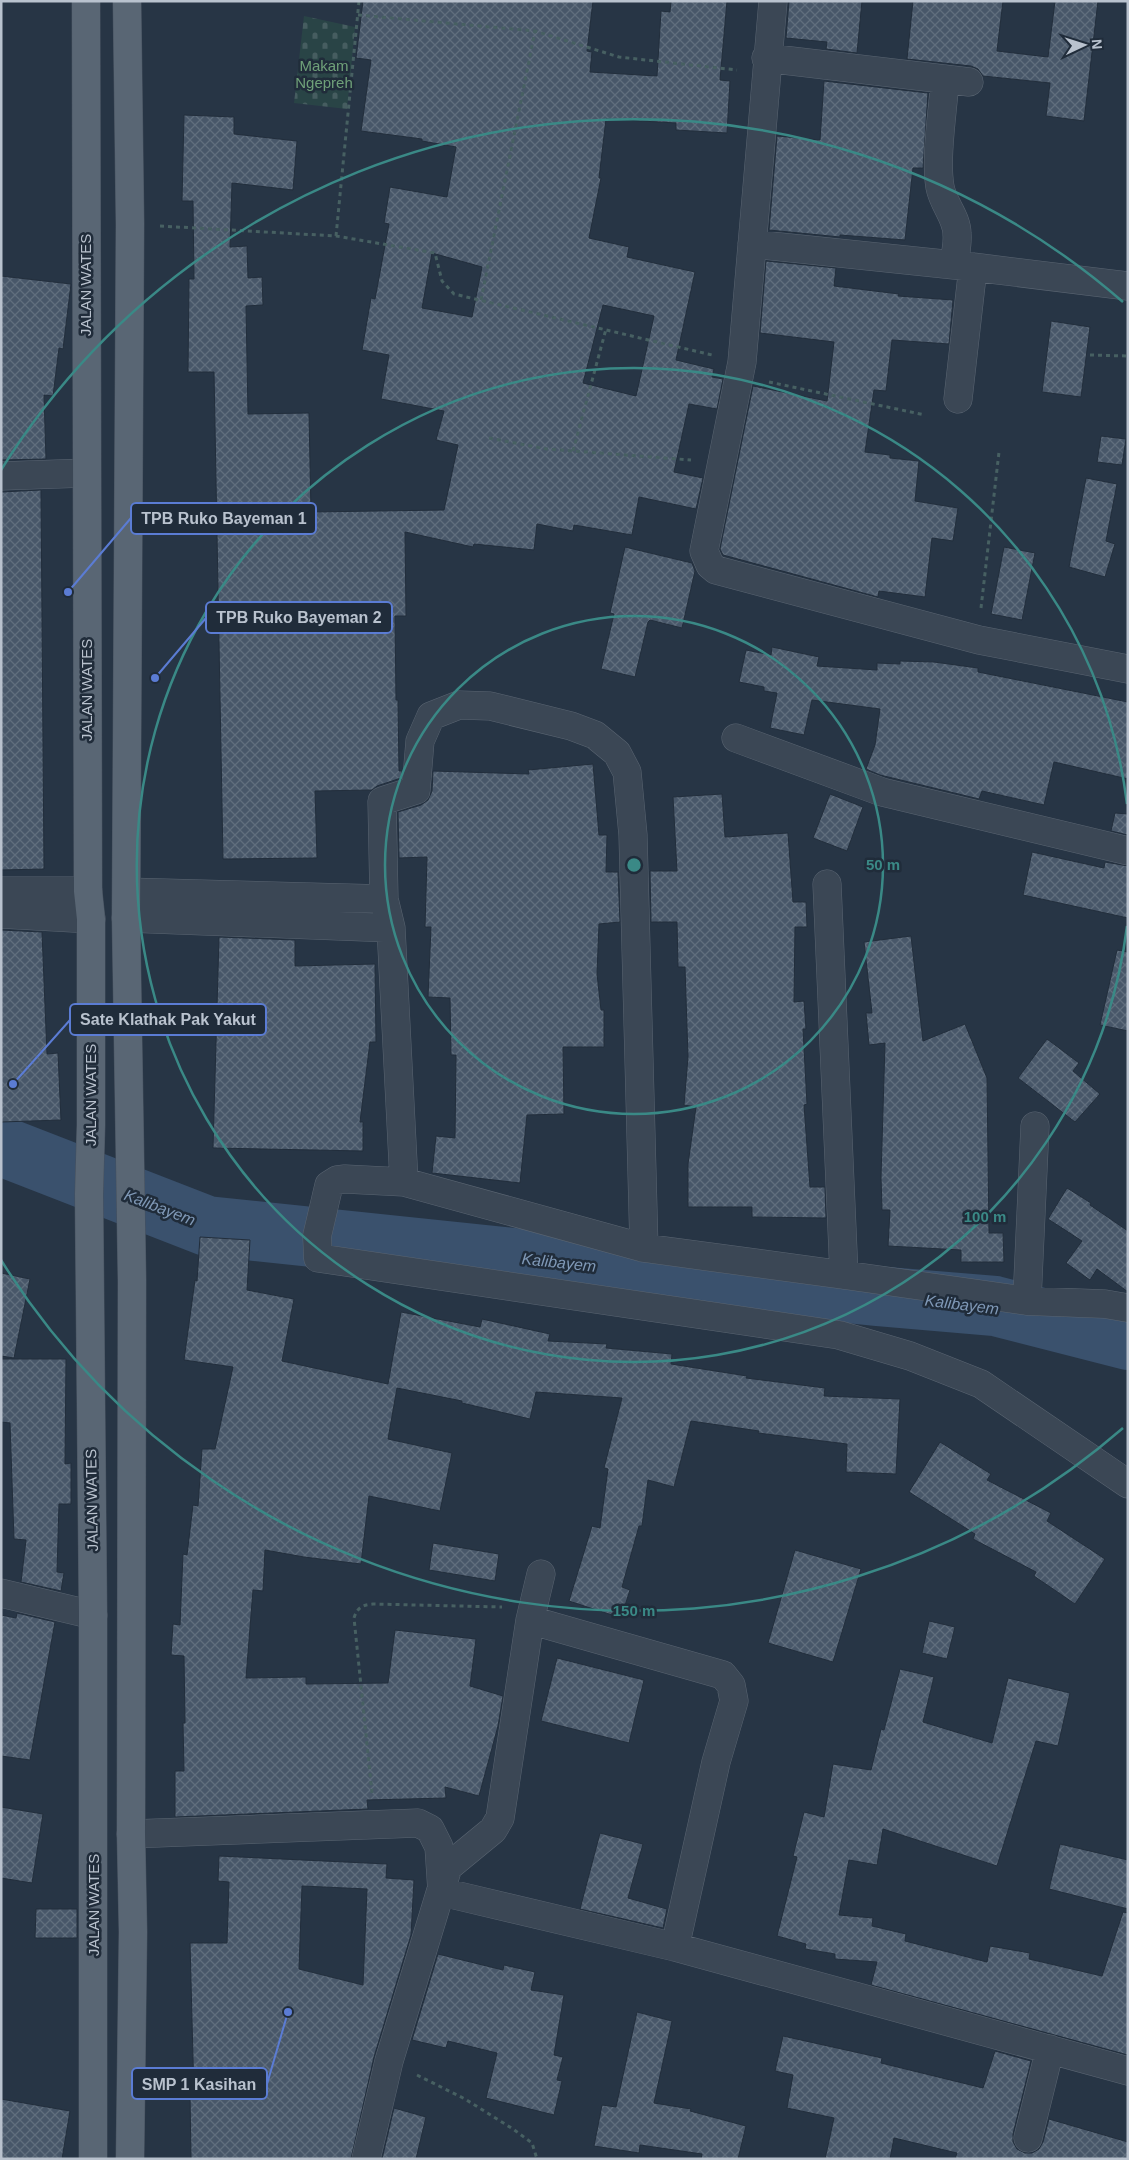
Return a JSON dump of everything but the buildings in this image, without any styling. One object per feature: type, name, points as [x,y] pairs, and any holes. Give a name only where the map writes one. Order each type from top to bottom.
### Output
[{"type":"main road","name":"JALAN WATES","points":[[86,1],[88,891],[91,919],[89,1194],[93,1615],[93,2159]]},
{"type":"main road","points":[[127,1],[130,224],[126,905],[131,1126],[131,1834],[133,1932],[130,2159]]},
{"type":"main road","points":[[88,891],[126,905]]},
{"type":"main road","points":[[91,919],[126,905]]},
{"type":"street","points":[[772,1],[740,369],[704,551],[710,565],[716,570],[979,640],[1128,669]]},
{"type":"street","points":[[766,65],[957,80],[938,171],[944,203],[957,233],[963,266],[958,399]]},
{"type":"street","points":[[752,244],[963,266],[1128,286]]},
{"type":"street","points":[[1,476],[86,474]]},
{"type":"street","points":[[404,1182],[390,928],[384,899],[382,801],[416,790],[420,740],[431,716],[459,705],[490,706],[571,726],[595,735],[617,753],[627,772],[633,835],[644,1248]]},
{"type":"street","points":[[736,738],[882,792],[1128,851]]},
{"type":"street","points":[[827,884],[844,1274]]},
{"type":"street","points":[[1,891],[88,891]]},
{"type":"street","points":[[126,905],[384,899]]},
{"type":"street","points":[[126,905],[390,928]]},
{"type":"street","points":[[1,914],[91,919]]},
{"type":"street","points":[[1026,1301],[1035,1126]]},
{"type":"street","points":[[1128,1308],[1105,1304],[1026,1301],[844,1274],[644,1248],[404,1182],[345,1179],[333,1182],[329,1185],[317,1237],[318,1258],[839,1335],[910,1356],[981,1384],[1128,1484]]},
{"type":"street","points":[[366,2159],[389,2061],[442,1892],[448,1867],[493,1830],[500,1818],[531,1614],[541,1574]]},
{"type":"street","points":[[1,1594],[93,1615]]},
{"type":"street","points":[[531,1614],[723,1674],[731,1685],[734,1701],[716,1762],[675,1947]]},
{"type":"street","points":[[131,1834],[418,1824],[430,1829],[439,1847],[442,1892]]},
{"type":"street","points":[[442,1892],[675,1947],[1128,2070]]},
{"type":"street","points":[[1028,2138],[1050,2049]]},
{"type":"path","points":[[336,236],[359,1]]},
{"type":"path","points":[[358,15],[535,31],[619,57],[766,65]]},
{"type":"path","points":[[481,300],[535,31]]},
{"type":"path","points":[[130,224],[336,236],[435,253],[442,281],[454,294],[606,329],[740,369],[925,415]]},
{"type":"path","points":[[573,452],[606,329]]},
{"type":"path","points":[[1090,355],[1128,356]]},
{"type":"path","points":[[489,438],[573,452],[721,462]]},
{"type":"path","points":[[979,640],[983,580],[993,514],[999,452]]},
{"type":"path","points":[[375,1824],[354,1618],[357,1609],[366,1604],[373,1604],[531,1614]]},
{"type":"path","points":[[389,2061],[465,2099],[512,2129],[532,2143],[537,2159]]},
{"type":"green space","name":"Makam Ngepreh","points":[[304,16],[355,27],[347,109],[294,103]]},
{"type":"waterway","name":"Kalibayem","points":[[1,1146],[207,1226],[876,1296],[995,1306],[1128,1340]]},
{"type":"place","name":"TPB Ruko Bayeman 1","points":[[68,592]]},
{"type":"place","name":"TPB Ruko Bayeman 2","points":[[155,678]]},
{"type":"place","name":"Sate Klathak Pak Yakut","points":[[13,1084]]},
{"type":"place","name":"SMP 1 Kasihan","points":[[288,2012]]}]
